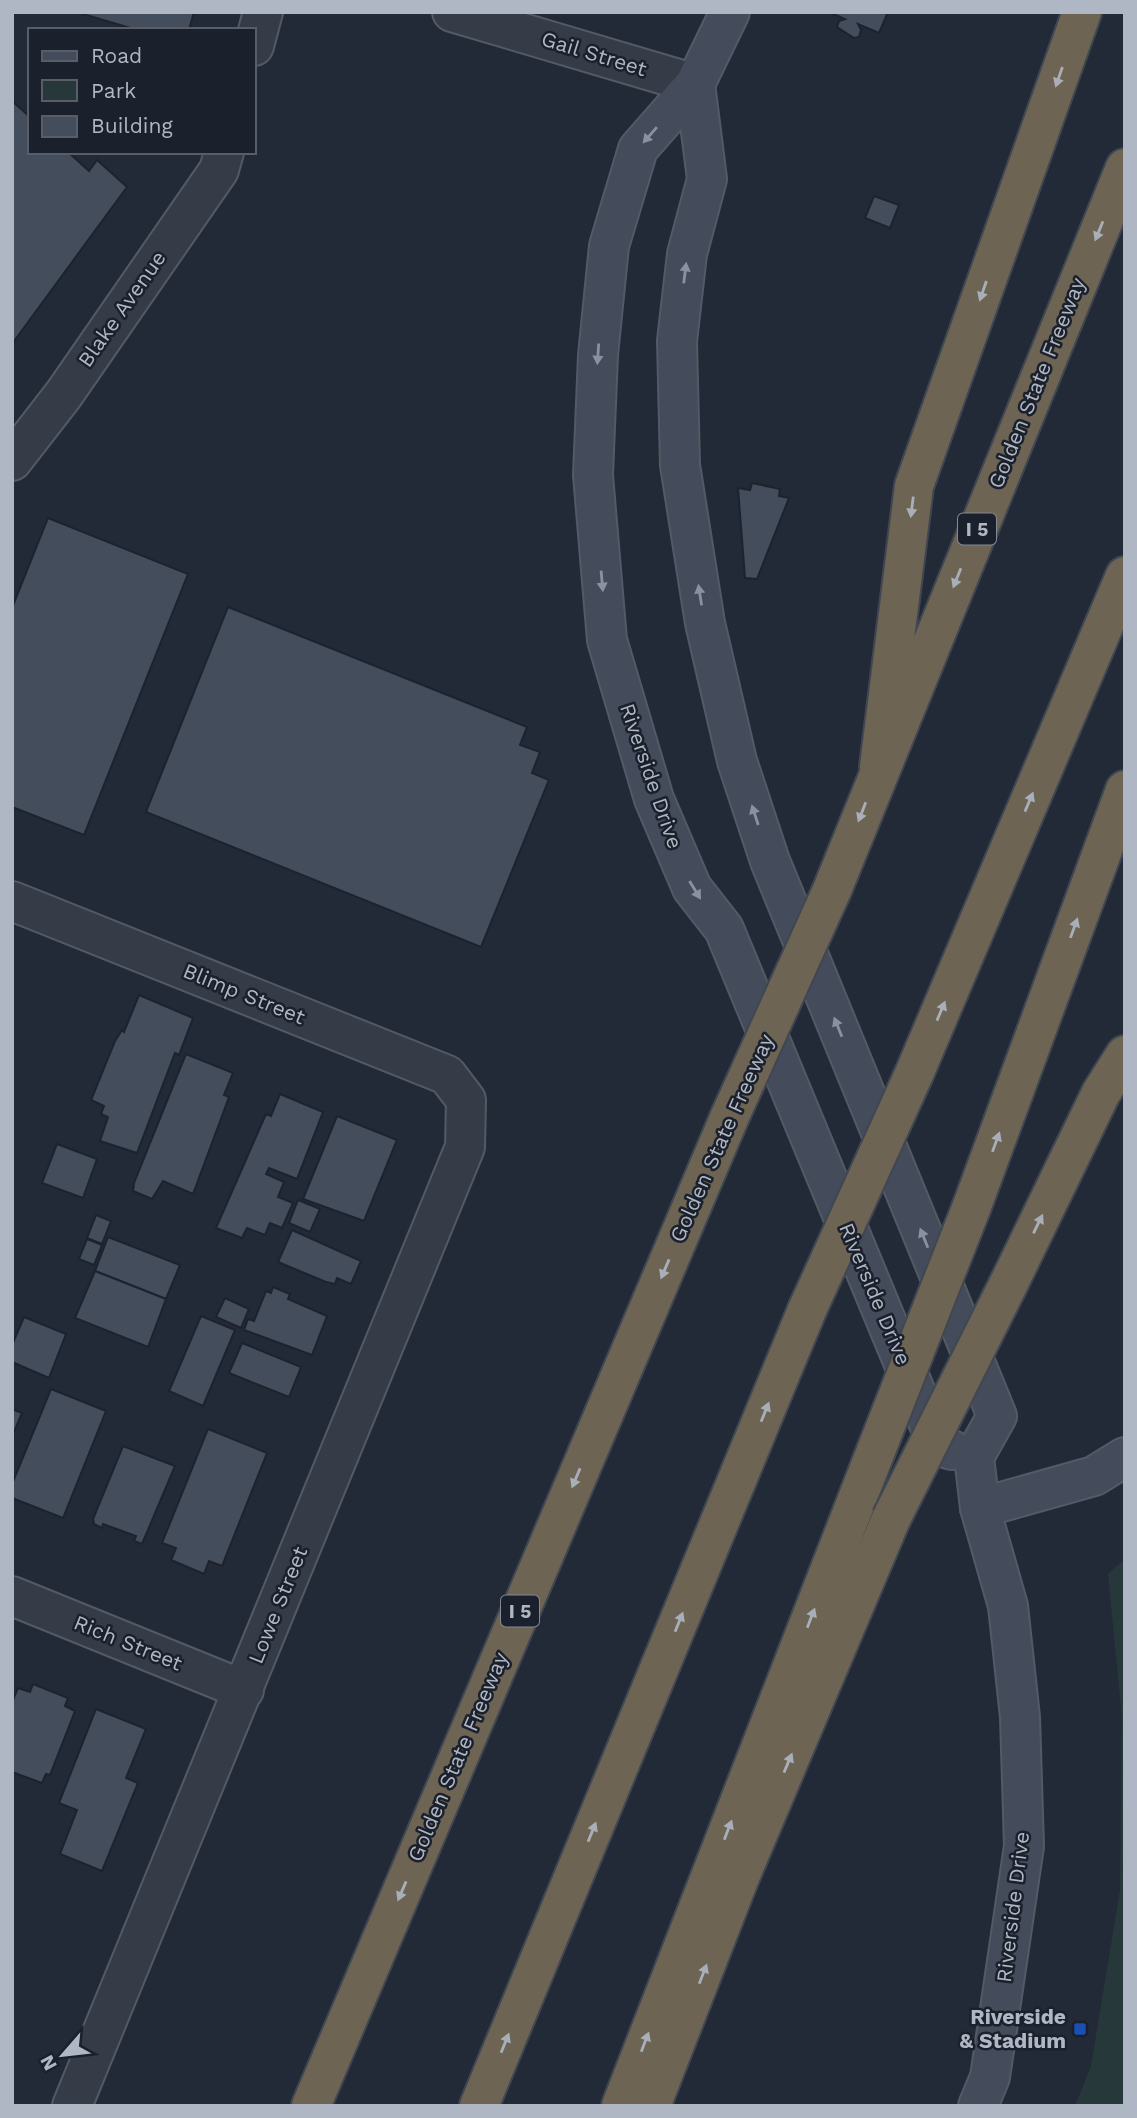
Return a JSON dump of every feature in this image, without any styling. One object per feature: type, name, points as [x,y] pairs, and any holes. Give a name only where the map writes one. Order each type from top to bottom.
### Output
[{"type":"highway","points":[[879,767],[915,486],[1082,12]]},
{"type":"highway","name":"Golden State Freeway","points":[[311,2106],[730,1116],[832,890],[879,767],[1125,168]]},
{"type":"highway","points":[[479,2106],[807,1310],[914,1074],[1125,576]]},
{"type":"highway","points":[[621,2106],[972,1206],[1125,790]]},
{"type":"highway","points":[[651,2106],[740,1877],[891,1519],[1101,1093],[1125,1055]]},
{"type":"main road","name":"Riverside Drive","points":[[730,12],[695,84],[638,149],[609,247],[598,355],[593,475],[607,640],[654,799],[692,888],[723,929],[939,1446],[974,1457],[980,1508],[1008,1606],[1020,1717],[1024,1846],[990,2077],[978,2106]]},
{"type":"main road","points":[[695,84],[707,178],[687,254],[677,341],[680,465],[705,623],[737,761],[770,861],[996,1416],[974,1457]]},
{"type":"main road","points":[[980,1508],[1094,1476],[1125,1457]]},
{"type":"street","points":[[256,39],[263,12]]},
{"type":"street","name":"Gail Street","points":[[452,12],[695,84]]},
{"type":"street","name":"Blake Avenue","points":[[12,461],[64,394],[219,170],[223,154]]},
{"type":"street","name":"Blimp Street","points":[[12,901],[446,1075],[466,1100]]},
{"type":"street","name":"Lowe Street","points":[[72,2106],[465,1147],[466,1100]]},
{"type":"street","name":"Rich Street","points":[[12,1596],[244,1690]]},
{"type":"green space","points":[[1125,1559],[1125,2106],[1075,2106],[1091,2066],[1120,1890],[1122,1718],[1108,1574]]},
{"type":"building","points":[[76,12],[194,12],[190,28],[130,28]]},
{"type":"building","points":[[829,12],[888,12],[879,33],[858,24],[861,30],[859,37],[854,38],[837,27],[839,21],[845,19]]},
{"type":"building","points":[[12,101],[28,115],[28,154],[70,154],[89,171],[97,160],[127,187],[12,344]]},
{"type":"building","points":[[874,196],[899,205],[890,228],[865,218]]},
{"type":"building","points":[[752,483],[780,489],[779,496],[789,498],[757,579],[745,578],[738,488],[750,490]]},
{"type":"building","points":[[48,518],[188,574],[84,835],[12,807],[12,608]]},
{"type":"building","points":[[228,607],[527,727],[520,745],[540,752],[532,773],[549,780],[481,947],[146,812]]},
{"type":"building","points":[[139,995],[193,1018],[179,1055],[175,1053],[137,1153],[100,1141],[108,1117],[101,1114],[104,1106],[91,1100],[115,1041],[122,1030],[124,1032]]},
{"type":"building","points":[[186,1054],[233,1073],[224,1095],[229,1097],[193,1194],[163,1181],[152,1199],[133,1191],[134,1183]]},
{"type":"building","points":[[280,1094],[323,1112],[297,1179],[269,1168],[266,1174],[284,1182],[278,1197],[293,1203],[282,1228],[270,1223],[265,1235],[247,1228],[242,1238],[216,1228],[266,1114],[271,1116]]},
{"type":"building","points":[[337,1116],[397,1140],[364,1221],[303,1199]]},
{"type":"building","points":[[57,1144],[97,1159],[83,1198],[42,1183]]},
{"type":"building","points":[[298,1200],[320,1209],[310,1232],[289,1223]]},
{"type":"building","points":[[96,1215],[111,1221],[102,1244],[87,1238]]},
{"type":"building","points":[[292,1230],[361,1261],[351,1284],[337,1278],[335,1284],[326,1282],[278,1262]]},
{"type":"building","points":[[108,1237],[180,1265],[166,1299],[95,1271]]},
{"type":"building","points":[[87,1239],[102,1245],[94,1265],[79,1259]]},
{"type":"building","points":[[95,1271],[166,1299],[148,1347],[75,1318]]},
{"type":"building","points":[[273,1287],[290,1294],[288,1299],[327,1316],[312,1355],[244,1330],[248,1319],[254,1321],[266,1291],[271,1293]]},
{"type":"building","points":[[225,1298],[249,1309],[241,1328],[216,1317]]},
{"type":"building","points":[[201,1316],[235,1330],[203,1406],[169,1391]]},
{"type":"building","points":[[24,1317],[66,1334],[49,1378],[12,1362],[12,1345]]},
{"type":"building","points":[[242,1343],[301,1367],[289,1397],[229,1373]]},
{"type":"building","points":[[51,1389],[106,1411],[63,1518],[12,1498],[12,1484]]},
{"type":"building","points":[[12,1409],[22,1413],[12,1437]]},
{"type":"building","points":[[208,1429],[267,1453],[222,1566],[209,1561],[204,1574],[171,1560],[176,1548],[162,1543]]},
{"type":"building","points":[[123,1446],[175,1466],[142,1544],[134,1541],[136,1536],[103,1524],[102,1528],[94,1524],[93,1519]]},
{"type":"building","points":[[33,1684],[68,1698],[65,1706],[75,1711],[50,1775],[46,1774],[42,1783],[12,1772],[12,1702],[18,1688],[30,1692]]},
{"type":"building","points":[[96,1709],[146,1729],[126,1778],[138,1783],[102,1871],[60,1854],[77,1810],[59,1803]]},
{"type":"place","name":"Riverside & Stadium","points":[[1080,2029]]}]
